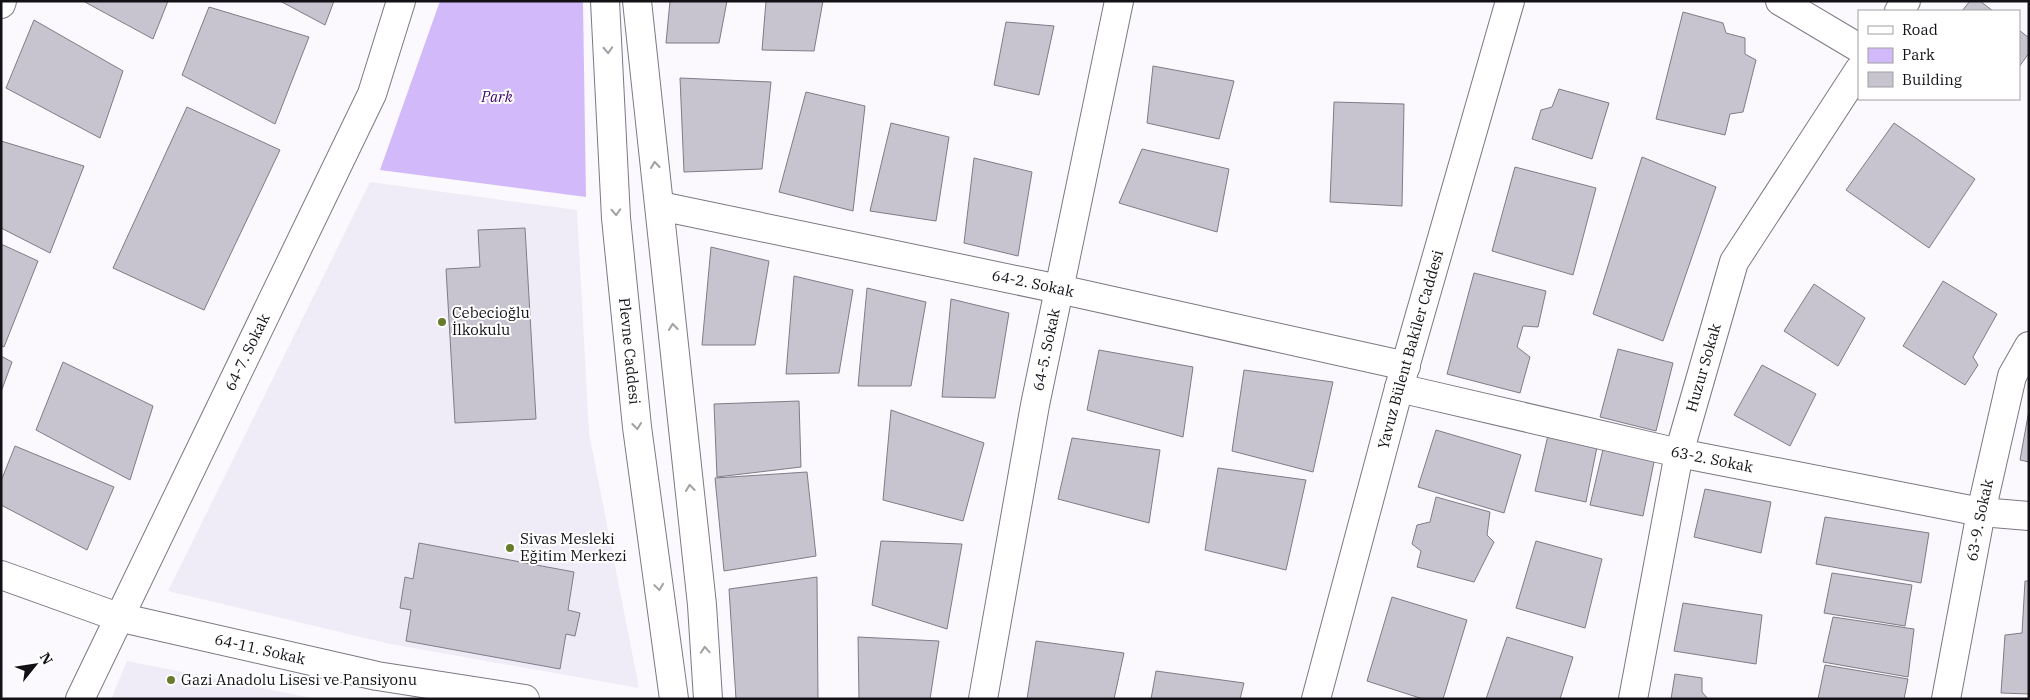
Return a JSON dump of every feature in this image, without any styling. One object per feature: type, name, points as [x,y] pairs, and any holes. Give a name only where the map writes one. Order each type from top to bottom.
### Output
[{"type":"street","name":"64-7. Sokak","points":[[80,699],[372,94],[401,1]]},
{"type":"street","name":"Plevne Caddesi","points":[[605,1],[616,218],[637,426],[674,699]]},
{"type":"street","points":[[637,1],[702,605],[708,699]]},
{"type":"street","name":"64-5. Sokak","points":[[982,699],[1035,405],[1119,1]]},
{"type":"street","name":"Yavuz Bülent Bakiler Caddesi","points":[[1316,699],[1403,377],[1510,1]]},
{"type":"street","points":[[1780,1],[1858,47]]},
{"type":"street","name":"Huzur Sokak","points":[[1633,699],[1679,453],[1734,262],[1858,72]]},
{"type":"street","name":"64-2. Sokak","points":[[660,206],[1060,289],[1403,377]]},
{"type":"street","name":"63-9. Sokak","points":[[1946,699],[1981,512],[2012,376],[2029,346]]},
{"type":"street","name":"63-2. Sokak","points":[[1403,377],[1679,453],[1981,512],[2029,516]]},
{"type":"street","name":"64-11. Sokak","points":[[1,575],[118,618],[378,676],[525,699]]},
{"type":"shaded area","name":"Cebecioğlu İlkokulu","points":[[370,182],[577,210],[589,433],[639,688],[390,644],[168,591]]},
{"type":"shaded area","name":"Gazi Anadolu Lisesi ve Pansiyonu","points":[[127,661],[317,699],[111,699]]},
{"type":"green space","name":"Park","points":[[440,1],[583,1],[586,197],[380,170]]},
{"type":"building","points":[[83,1],[168,1],[153,39]]},
{"type":"building","points":[[280,1],[334,1],[325,25]]},
{"type":"building","points":[[670,1],[727,1],[719,43],[666,43]]},
{"type":"building","points":[[766,1],[823,1],[814,51],[762,50]]},
{"type":"building","points":[[1970,1],[1980,1],[1992,10],[1963,10]]},
{"type":"building","points":[[209,7],[309,37],[275,124],[182,75]]},
{"type":"building","points":[[1683,12],[1723,23],[1726,33],[1745,38],[1745,54],[1756,60],[1743,112],[1730,114],[1725,135],[1656,119]]},
{"type":"building","points":[[34,20],[123,71],[100,138],[6,88]]},
{"type":"building","points":[[1006,22],[1054,26],[1039,95],[994,85]]},
{"type":"building","points":[[2020,31],[2029,38],[2029,53],[2020,66]]},
{"type":"building","points":[[1153,66],[1234,81],[1219,139],[1147,123]]},
{"type":"building","points":[[680,78],[771,82],[762,169],[684,172]]},
{"type":"building","points":[[1559,89],[1609,103],[1592,159],[1532,139],[1541,110],[1552,107]]},
{"type":"building","points":[[806,92],[865,106],[853,211],[779,192]]},
{"type":"building","points":[[1334,102],[1404,104],[1402,206],[1330,202]]},
{"type":"building","points":[[187,107],[280,150],[204,310],[113,268]]},
{"type":"building","points":[[891,123],[949,137],[936,221],[870,211]]},
{"type":"building","points":[[1894,123],[1975,179],[1929,248],[1846,190]]},
{"type":"building","points":[[1,141],[84,166],[50,253],[1,228]]},
{"type":"building","points":[[1142,149],[1229,169],[1217,232],[1119,203]]},
{"type":"building","points":[[1642,157],[1716,187],[1663,341],[1593,314]]},
{"type":"building","points":[[974,158],[1032,172],[1018,256],[964,243]]},
{"type":"building","points":[[1515,167],[1596,188],[1573,275],[1492,251]]},
{"type":"building","name":"Cebecioğlu İlkokulu","points":[[525,228],[536,419],[455,423],[446,269],[480,267],[478,230]]},
{"type":"building","points":[[1,244],[38,261],[4,347],[1,346]]},
{"type":"building","points":[[711,247],[769,261],[755,345],[702,345]]},
{"type":"building","points":[[1474,273],[1546,291],[1538,327],[1523,326],[1517,347],[1530,357],[1520,393],[1447,374]]},
{"type":"building","points":[[794,276],[853,290],[839,373],[786,374]]},
{"type":"building","points":[[1943,281],[1997,314],[1973,357],[1978,365],[1965,385],[1903,346]]},
{"type":"building","points":[[1814,284],[1865,318],[1838,366],[1784,331]]},
{"type":"building","points":[[867,288],[926,302],[911,386],[858,386]]},
{"type":"building","points":[[951,299],[1009,313],[995,398],[942,397]]},
{"type":"building","points":[[1618,349],[1673,363],[1656,431],[1600,417]]},
{"type":"building","points":[[1099,350],[1193,367],[1183,437],[1087,410]]},
{"type":"building","points":[[1,356],[12,362],[1,392]]},
{"type":"building","points":[[63,362],[153,406],[130,480],[36,430]]},
{"type":"building","points":[[1762,365],[1816,394],[1790,446],[1734,415]]},
{"type":"building","points":[[1244,370],[1333,382],[1313,472],[1232,451]]},
{"type":"building","points":[[799,401],[801,467],[717,477],[714,404]]},
{"type":"building","points":[[891,410],[984,443],[963,521],[883,500]]},
{"type":"building","points":[[2029,410],[2029,462],[2020,460]]},
{"type":"building","points":[[1436,430],[1521,455],[1504,513],[1418,487]]},
{"type":"building","points":[[1549,431],[1598,442],[1586,502],[1535,491]]},
{"type":"building","points":[[1072,438],[1160,450],[1149,523],[1058,499]]},
{"type":"building","points":[[1604,445],[1655,457],[1643,516],[1590,505]]},
{"type":"building","points":[[15,446],[114,487],[87,550],[1,505],[1,481]]},
{"type":"building","points":[[1218,468],[1306,480],[1286,570],[1205,550]]},
{"type":"building","points":[[807,472],[816,556],[724,571],[715,478]]},
{"type":"building","points":[[1705,489],[1771,502],[1761,553],[1694,537]]},
{"type":"building","points":[[1436,497],[1490,512],[1487,535],[1494,542],[1474,582],[1417,567],[1421,551],[1412,544],[1417,525],[1430,522]]},
{"type":"building","points":[[1825,517],[1929,533],[1921,583],[1816,564]]},
{"type":"building","points":[[881,541],[962,544],[947,629],[872,605]]},
{"type":"building","points":[[1536,541],[1602,559],[1585,628],[1516,608]]},
{"type":"building","name":"Sivas Mesleki Eğitim Merkezi","points":[[419,543],[574,572],[568,610],[580,613],[575,636],[566,634],[560,669],[406,641],[411,610],[400,608],[405,577],[413,579]]},
{"type":"building","points":[[1832,573],[1912,585],[1905,626],[1824,613]]},
{"type":"building","points":[[817,577],[818,699],[736,699],[729,589]]},
{"type":"building","points":[[2025,581],[2029,581],[2029,694],[2001,693],[2005,635],[2022,633]]},
{"type":"building","points":[[1392,597],[1467,620],[1443,699],[1423,699],[1367,681]]},
{"type":"building","points":[[1683,603],[1762,615],[1756,664],[1674,651]]},
{"type":"building","points":[[1833,617],[1914,629],[1908,677],[1823,662]]},
{"type":"building","points":[[858,637],[939,641],[930,699],[859,699]]},
{"type":"building","points":[[1507,637],[1573,657],[1560,699],[1486,699]]},
{"type":"building","points":[[1036,641],[1124,653],[1114,699],[1027,699]]},
{"type":"building","points":[[1825,665],[1908,679],[1904,699],[1818,699]]},
{"type":"building","points":[[1156,671],[1244,683],[1240,699],[1151,699]]},
{"type":"building","points":[[1675,674],[1702,678],[1702,692],[1708,699],[1671,699]]},
{"type":"place","name":"Cebecioğlu İlkokulu","points":[[442,322]]},
{"type":"place","name":"Sivas Mesleki Eğitim Merkezi","points":[[510,548]]},
{"type":"place","name":"Gazi Anadolu Lisesi ve Pansiyonu","points":[[171,680]]}]
